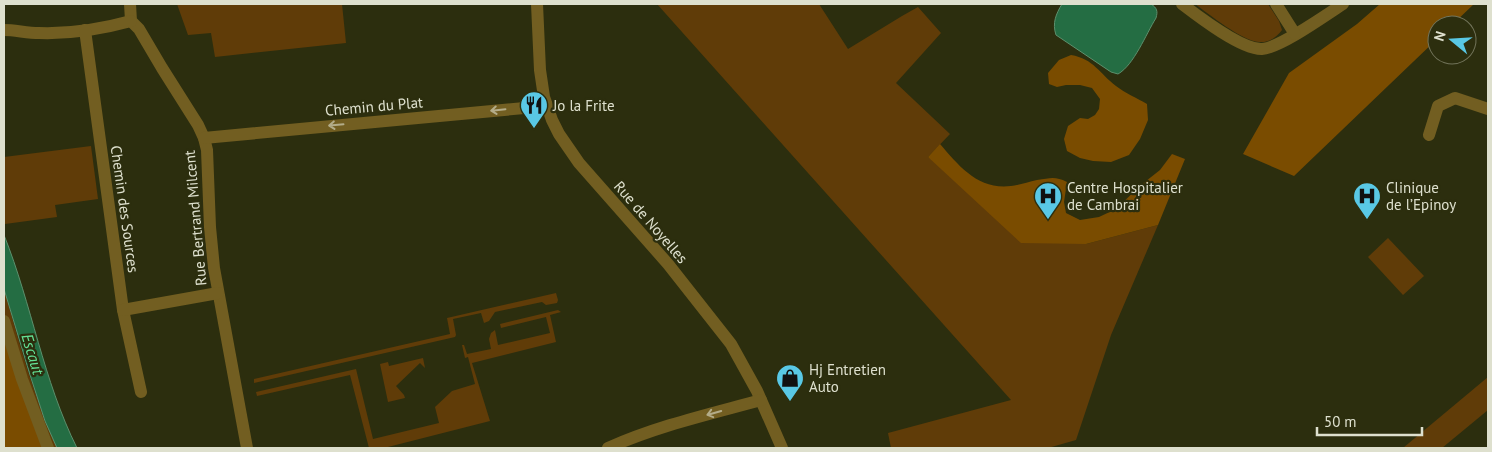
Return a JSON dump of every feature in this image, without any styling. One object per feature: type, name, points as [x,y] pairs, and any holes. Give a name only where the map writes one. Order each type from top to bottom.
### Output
[{"type":"street","points":[[4,30],[39,33],[85,30],[131,21],[130,4]]},
{"type":"street","name":"Rue de Noyelles","points":[[537,4],[540,70],[546,106],[559,134],[578,163],[668,264],[731,344],[751,377],[782,448]]},
{"type":"street","points":[[1182,4],[1239,42],[1251,48],[1263,49],[1279,45],[1343,4]]},
{"type":"street","points":[[1276,4],[1295,34]]},
{"type":"street","name":"Rue Bertrand Milcent","points":[[131,21],[139,30],[204,138],[207,150],[211,245],[247,448]]},
{"type":"street","name":"Chemin des Sources","points":[[85,30],[123,310],[142,392]]},
{"type":"street","points":[[1429,135],[1438,106],[1447,101],[1455,98],[1488,110]]},
{"type":"street","name":"Chemin du Plat","points":[[204,138],[546,106]]},
{"type":"street","points":[[123,310],[218,293]]},
{"type":"street","points":[[4,322],[22,379],[48,448]]},
{"type":"street","points":[[608,448],[626,440],[684,421],[761,400]]},
{"type":"shaded area","points":[[177,4],[342,4],[346,43],[215,57],[211,33],[188,35]]},
{"type":"shaded area","points":[[657,4],[819,4],[848,49],[918,7],[941,33],[896,83],[950,134],[928,157],[1086,244],[1158,225],[1111,335],[1076,440],[1048,448],[891,448],[888,433],[1011,400]]},
{"type":"shaded area","points":[[1195,4],[1268,4],[1279,21],[1282,30],[1275,37],[1263,42],[1252,40],[1226,26]]},
{"type":"shaded area","points":[[1380,4],[1474,4],[1462,15],[1427,15],[1427,49],[1294,176],[1243,154],[1289,73],[1357,24]]},
{"type":"shaded area","points":[[1071,55],[1091,63],[1116,86],[1147,104],[1148,120],[1140,139],[1129,155],[1111,162],[1093,161],[1080,158],[1067,151],[1064,139],[1068,126],[1080,118],[1088,119],[1095,115],[1099,109],[1100,99],[1092,88],[1080,85],[1057,87],[1049,84],[1048,73],[1059,60]]},
{"type":"shaded area","points":[[940,144],[970,175],[989,184],[1011,186],[1053,178],[1067,182],[1064,202],[1066,213],[1080,220],[1099,217],[1116,209],[1160,170],[1172,154],[1185,159],[1158,225],[1086,244],[1021,243],[928,157]]},
{"type":"shaded area","points":[[91,146],[98,199],[55,205],[57,217],[5,224],[4,157]]},
{"type":"shaded area","points":[[1388,238],[1424,276],[1403,295],[1368,257]]},
{"type":"shaded area","points":[[4,289],[34,390],[57,448],[51,448],[14,347],[4,312]]},
{"type":"shaded area","points":[[556,293],[557,303],[546,305],[542,302],[495,312],[489,321],[484,323],[481,313],[453,319],[455,337],[254,383],[254,379],[450,334],[447,318]]},
{"type":"shaded area","points":[[558,310],[561,312],[550,315],[556,342],[472,363],[490,421],[384,448],[369,448],[350,375],[257,396],[256,392],[356,369],[373,439],[439,423],[435,407],[452,391],[475,384],[468,357],[465,358],[462,345],[464,345],[467,354],[491,349],[489,339],[491,333],[495,330],[498,345],[550,333],[546,317],[501,328],[500,324]]},
{"type":"shaded area","points":[[4,330],[45,448],[4,448]]},
{"type":"shaded area","points":[[423,358],[425,368],[420,363],[396,386],[405,398],[388,402],[380,364],[388,362],[389,366]]},
{"type":"shaded area","points":[[1488,377],[1488,410],[1442,448],[1403,448]]},
{"type":"water","points":[[1062,4],[1151,4],[1156,8],[1157,13],[1134,57],[1124,70],[1118,74],[1111,72],[1056,35],[1055,19]]},
{"type":"water","name":"Escaut","points":[[4,235],[14,261],[55,396],[77,448],[57,448],[45,421],[4,289]]},
{"type":"place","name":"Jo la Frite","points":[[534,129]]},
{"type":"place","name":"Centre Hospitalier de Cambrai","points":[[1048,220]]},
{"type":"place","name":"Clinique de l’Epinoy","points":[[1367,220]]},
{"type":"place","name":"Hj Entretien Auto","points":[[790,402]]}]
